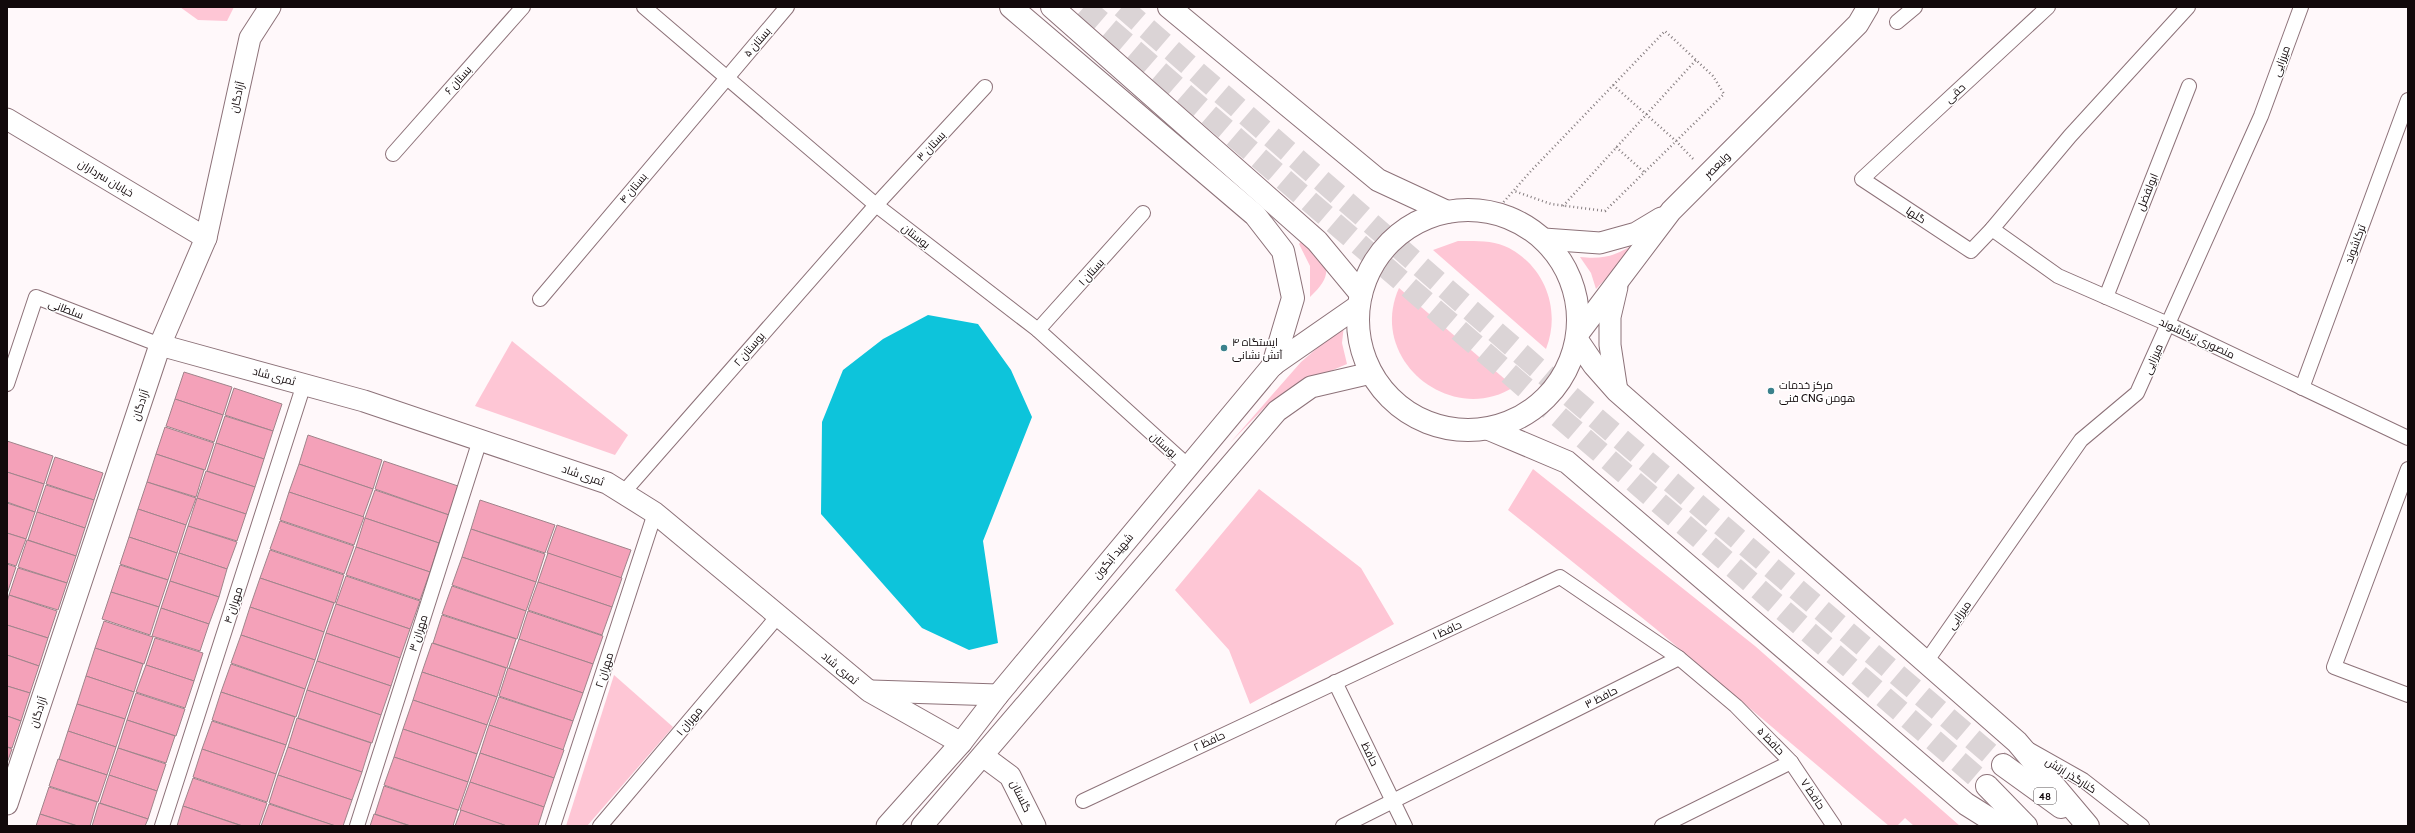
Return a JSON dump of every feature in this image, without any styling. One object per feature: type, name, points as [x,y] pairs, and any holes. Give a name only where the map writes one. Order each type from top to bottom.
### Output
[{"type":"highway","points":[[1011,7],[1255,215],[1283,251],[1293,298],[1273,365]]},
{"type":"highway","points":[[1052,7],[1317,241],[1359,300]]},
{"type":"highway","points":[[1169,7],[1378,180],[1447,212]]},
{"type":"highway","points":[[1482,210],[1515,220],[1544,239],[1565,267],[1577,299],[1577,337],[1573,356],[1563,377],[1549,396],[1531,411],[1518,418],[1489,429],[1454,430],[1421,420],[1392,401],[1371,373],[1359,341],[1359,300],[1373,263],[1387,245],[1412,226],[1425,218],[1447,212],[1482,210]]},
{"type":"highway","points":[[1577,337],[1594,365],[1618,391],[2017,742],[2088,826]]},
{"type":"highway","points":[[1489,429],[1567,462],[1966,804],[2002,826]]},
{"type":"highway","name":"48","points":[[2003,765],[2088,826]]},
{"type":"highway","points":[[1987,786],[2026,826]]},
{"type":"street","name":"آزادگان","points":[[7,804],[160,345],[206,238],[250,38],[270,7]]},
{"type":"street","name":"بستان ۶","points":[[392,154],[523,7]]},
{"type":"street","name":"بوستان","points":[[644,7],[876,205],[1038,330],[1188,466]]},
{"type":"street","name":"بستان ۵","points":[[726,77],[787,7]]},
{"type":"street","name":"ولیعصر","points":[[1577,337],[1671,211],[1858,24],[1868,7]]},
{"type":"street","points":[[1897,22],[1916,7]]},
{"type":"street","name":"حقی","points":[[1862,179],[2048,7]]},
{"type":"street","points":[[1992,229],[2070,136],[2188,7]]},
{"type":"street","name":"میرزایی","points":[[1926,662],[2081,440],[2137,393],[2261,116],[2301,7]]},
{"type":"street","name":"بستان ۴","points":[[540,298],[726,77]]},
{"type":"street","name":"ابولفضل","points":[[2106,297],[2189,86]]},
{"type":"street","name":"بستان ۳","points":[[876,205],[985,87]]},
{"type":"street","name":"ترکاشوند","points":[[2302,388],[2408,100]]},
{"type":"street","name":"خیابان سرداران","points":[[7,119],[206,238]]},
{"type":"street","name":"گلها","points":[[1862,179],[1971,251],[1992,229]]},
{"type":"street","name":"بوستان ۲","points":[[623,493],[876,205]]},
{"type":"street","points":[[1544,239],[1600,243],[1636,233],[1671,211]]},
{"type":"street","name":"بستان ۱","points":[[1038,330],[1143,213]]},
{"type":"street","name":"منصوری ترکاشوند","points":[[1992,229],[2058,276],[2168,324],[2408,438]]},
{"type":"street","points":[[1618,282],[1610,318],[1610,345],[1618,391]]},
{"type":"street","name":"سلطانی","points":[[7,384],[36,297],[160,345]]},
{"type":"street","name":"شهید آبگون","points":[[887,826],[961,743],[998,695],[1273,365],[1359,300]]},
{"type":"street","name":"ثمری شاد","points":[[160,345],[364,401],[606,482],[655,513],[869,691],[961,743]]},
{"type":"street","points":[[922,826],[951,790],[983,756],[1277,411],[1311,387],[1371,373]]},
{"type":"street","name":"مهران ۴","points":[[162,826],[304,384]]},
{"type":"street","name":"مهران ۳","points":[[357,826],[480,440]]},
{"type":"street","points":[[2408,469],[2334,667],[2408,695]]},
{"type":"street","name":"مهران ۲","points":[[554,826],[655,513]]},
{"type":"street","points":[[1097,576],[1121,594]]},
{"type":"street","name":"حافظ ۱","points":[[1335,682],[1560,577],[1679,658]]},
{"type":"street","name":"۱ مهران","points":[[600,826],[778,616]]},
{"type":"street","name":"حافظ ۵","points":[[1662,826],[1791,762],[1736,706],[1679,658]]},
{"type":"street","name":"حافظ ۳","points":[[1343,826],[1394,802],[1679,658]]},
{"type":"street","name":"حافظ ۲","points":[[1083,801],[1335,682]]},
{"type":"street","name":"حافظ","points":[[1335,682],[1406,826]]},
{"type":"street","points":[[869,691],[998,695]]},
{"type":"street","name":"کنارگذر ارتش","points":[[2017,742],[2083,780],[2142,826]]},
{"type":"street","name":"گلستان","points":[[983,756],[1010,776],[1035,826]]},
{"type":"street","name":"حافظ ۷","points":[[1791,762],[1834,826]]},
{"type":"street","points":[[1966,804],[1989,826]]},
{"type":"path","points":[[1493,214],[1514,191],[1613,85],[1665,31],[1713,76],[1724,94],[1604,211],[1551,204],[1514,191]]},
{"type":"path","points":[[1563,206],[1696,60]]},
{"type":"path","points":[[1613,85],[1676,141],[1707,175]]},
{"type":"path","points":[[1616,147],[1644,172]]},
{"type":"shaded area","points":[[180,7],[234,7],[227,21],[198,20]]},
{"type":"shaded area","points":[[1302,240],[1317,254],[1326,267],[1324,280],[1319,288],[1310,297],[1310,266],[1299,244]]},
{"type":"shaded area","points":[[1641,240],[1596,289],[1591,273],[1580,257],[1606,257],[1626,249]]},
{"type":"shaded area","points":[[1458,241],[1484,242],[1503,245],[1522,257],[1532,267],[1541,279],[1551,306],[1552,320],[1546,349],[1433,250]]},
{"type":"shaded area","points":[[1399,288],[1514,387],[1489,397],[1465,398],[1441,392],[1420,379],[1404,361],[1394,339],[1392,314]]},
{"type":"shaded area","points":[[1344,325],[1342,343],[1347,364],[1293,387],[1264,408],[1230,443],[1301,362]]},
{"type":"shaded area","points":[[512,341],[628,435],[615,455],[475,406]]},
{"type":"shaded area","points":[[1533,469],[1755,646],[1960,826],[1914,826],[1905,818],[1897,826],[1889,826],[1656,629],[1508,510]]},
{"type":"shaded area","points":[[1259,489],[1361,568],[1394,624],[1250,704],[1229,650],[1175,590]]},
{"type":"shaded area","points":[[614,675],[673,727],[587,826],[566,826]]},
{"type":"water","points":[[928,315],[978,324],[1011,370],[1032,417],[983,541],[998,643],[969,650],[922,628],[821,514],[822,422],[843,370],[883,339]]},
{"type":"building","points":[[184,372],[232,387],[223,415],[175,399]]},
{"type":"building","points":[[234,388],[282,404],[273,431],[225,415]]},
{"type":"building","points":[[175,399],[223,415],[214,442],[166,426]]},
{"type":"building","points":[[225,416],[273,431],[264,459],[216,443]]},
{"type":"building","points":[[165,427],[214,443],[205,470],[156,454]]},
{"type":"building","points":[[308,435],[382,460],[373,489],[299,464]]},
{"type":"building","points":[[7,441],[53,456],[44,484],[7,472]]},
{"type":"building","points":[[216,443],[264,459],[255,487],[207,471]]},
{"type":"building","points":[[156,454],[204,470],[196,497],[147,482]]},
{"type":"building","points":[[55,457],[103,473],[94,500],[46,484]]},
{"type":"building","points":[[384,461],[458,486],[449,515],[375,489]]},
{"type":"building","points":[[299,464],[373,489],[363,517],[289,492]]},
{"type":"building","points":[[206,471],[255,487],[246,514],[197,498]]},
{"type":"building","points":[[7,472],[44,484],[35,512],[7,502]]},
{"type":"building","points":[[147,482],[196,498],[186,525],[138,509]]},
{"type":"building","points":[[46,485],[94,500],[85,528],[37,512]]},
{"type":"building","points":[[375,490],[449,515],[439,543],[365,518]]},
{"type":"building","points":[[289,492],[364,517],[354,545],[280,520]]},
{"type":"building","points":[[197,498],[246,514],[237,541],[188,526]]},
{"type":"building","points":[[480,500],[555,525],[545,553],[471,529]]},
{"type":"building","points":[[7,503],[35,512],[26,539],[7,533]]},
{"type":"building","points":[[138,509],[186,525],[177,553],[129,537]]},
{"type":"building","points":[[37,512],[85,528],[76,556],[28,540]]},
{"type":"building","points":[[365,518],[439,543],[430,572],[356,547]]},
{"type":"building","points":[[280,521],[354,546],[344,574],[270,549]]},
{"type":"building","points":[[557,525],[631,550],[621,578],[547,553]]},
{"type":"building","points":[[188,526],[237,542],[227,569],[179,553]]},
{"type":"building","points":[[471,529],[545,554],[536,582],[462,557]]},
{"type":"building","points":[[7,533],[26,539],[16,566],[7,563]]},
{"type":"building","points":[[129,537],[177,553],[168,580],[120,564]]},
{"type":"building","points":[[27,540],[76,556],[67,583],[18,567]]},
{"type":"building","points":[[356,547],[430,572],[420,600],[346,575]]},
{"type":"building","points":[[270,550],[344,575],[335,603],[260,578]]},
{"type":"building","points":[[179,553],[227,569],[219,597],[170,581]]},
{"type":"building","points":[[548,553],[622,578],[612,607],[538,582]]},
{"type":"building","points":[[462,557],[536,582],[526,611],[452,585]]},
{"type":"building","points":[[7,564],[16,567],[7,594]]},
{"type":"building","points":[[120,565],[168,580],[159,607],[111,592]]},
{"type":"building","points":[[18,568],[67,583],[58,610],[9,595]]},
{"type":"building","points":[[346,576],[420,601],[410,629],[336,604]]},
{"type":"building","points":[[260,578],[334,603],[324,632],[250,607]]},
{"type":"building","points":[[170,581],[219,597],[209,624],[161,608]]},
{"type":"building","points":[[538,582],[612,607],[602,635],[528,610]]},
{"type":"building","points":[[452,586],[526,611],[517,639],[442,614]]},
{"type":"building","points":[[111,592],[159,607],[150,635],[102,619]]},
{"type":"building","points":[[9,595],[57,611],[48,638],[7,625],[7,602]]},
{"type":"building","points":[[336,604],[410,629],[400,658],[326,633]]},
{"type":"building","points":[[250,607],[324,632],[315,660],[241,635]]},
{"type":"building","points":[[161,608],[209,624],[200,651],[152,636]]},
{"type":"building","points":[[528,611],[603,636],[593,664],[519,639]]},
{"type":"building","points":[[442,615],[516,639],[507,668],[433,643]]},
{"type":"building","points":[[104,621],[153,637],[144,664],[95,648]]},
{"type":"building","points":[[7,625],[48,638],[39,666],[7,655]]},
{"type":"building","points":[[326,633],[400,658],[391,686],[317,661]]},
{"type":"building","points":[[241,635],[315,660],[305,689],[231,663]]},
{"type":"building","points":[[155,638],[203,653],[194,681],[146,665]]},
{"type":"building","points":[[519,639],[593,664],[583,693],[509,668]]},
{"type":"building","points":[[432,643],[506,668],[497,697],[422,672]]},
{"type":"building","points":[[95,648],[143,664],[134,692],[86,676]]},
{"type":"building","points":[[7,655],[39,666],[30,693],[7,686]]},
{"type":"building","points":[[317,661],[391,686],[381,715],[307,690]]},
{"type":"building","points":[[231,664],[305,689],[296,717],[221,692]]},
{"type":"building","points":[[146,665],[194,681],[185,708],[136,692]]},
{"type":"building","points":[[508,668],[583,693],[573,721],[499,696]]},
{"type":"building","points":[[422,672],[497,697],[487,725],[413,700]]},
{"type":"building","points":[[86,676],[134,692],[125,719],[77,704]]},
{"type":"building","points":[[7,686],[30,693],[21,721],[7,716]]},
{"type":"building","points":[[307,690],[381,715],[372,743],[298,718]]},
{"type":"building","points":[[221,692],[295,717],[286,745],[212,720]]},
{"type":"building","points":[[136,693],[185,709],[176,736],[127,720]]},
{"type":"building","points":[[499,697],[573,721],[563,750],[489,725]]},
{"type":"building","points":[[413,700],[487,725],[477,754],[403,729]]},
{"type":"building","points":[[77,704],[125,719],[116,747],[68,731]]},
{"type":"building","points":[[7,716],[21,721],[12,748],[7,747]]},
{"type":"building","points":[[297,718],[371,743],[362,772],[288,747]]},
{"type":"building","points":[[127,720],[175,736],[166,763],[118,748]]},
{"type":"building","points":[[212,721],[286,745],[276,774],[202,749]]},
{"type":"building","points":[[489,725],[564,750],[554,778],[480,753]]},
{"type":"building","points":[[403,729],[477,754],[468,782],[394,757]]},
{"type":"building","points":[[68,731],[116,747],[107,775],[59,759]]},
{"type":"building","points":[[7,747],[12,749],[7,763]]},
{"type":"building","points":[[288,747],[362,772],[352,800],[278,775]]},
{"type":"building","points":[[118,748],[166,764],[157,791],[109,775]]},
{"type":"building","points":[[202,749],[276,774],[267,802],[193,777]]},
{"type":"building","points":[[480,753],[554,778],[544,807],[470,782]]},
{"type":"building","points":[[394,757],[468,782],[458,811],[384,785]]},
{"type":"building","points":[[58,759],[107,775],[98,802],[49,786]]},
{"type":"building","points":[[109,775],[157,791],[148,819],[100,803]]},
{"type":"building","points":[[278,775],[352,800],[343,826],[335,826],[269,803]]},
{"type":"building","points":[[193,778],[267,803],[259,826],[243,826],[183,806]]},
{"type":"building","points":[[470,782],[544,807],[538,826],[507,826],[460,810]]},
{"type":"building","points":[[384,786],[458,810],[453,826],[411,826],[375,814]]},
{"type":"building","points":[[49,787],[97,802],[90,826],[78,826],[40,814]]},
{"type":"building","points":[[99,803],[148,819],[145,826],[92,826]]},
{"type":"building","points":[[269,804],[336,826],[261,826]]},
{"type":"building","points":[[183,806],[242,826],[177,826]]},
{"type":"building","points":[[461,810],[507,826],[455,826]]},
{"type":"building","points":[[40,814],[77,826],[36,826]]},
{"type":"building","points":[[374,814],[410,826],[370,826]]},
{"type":"tunnel","points":[[1084,7],[1987,786]]},
{"type":"tunnel","points":[[1122,7],[1535,366],[2003,765]]},
{"type":"place","name":"ایستگاه ۴ آتش نشانی","points":[[1224,348]]},
{"type":"place","name":"مرکز خدمات فنی CNG هومن","points":[[1771,391]]}]
